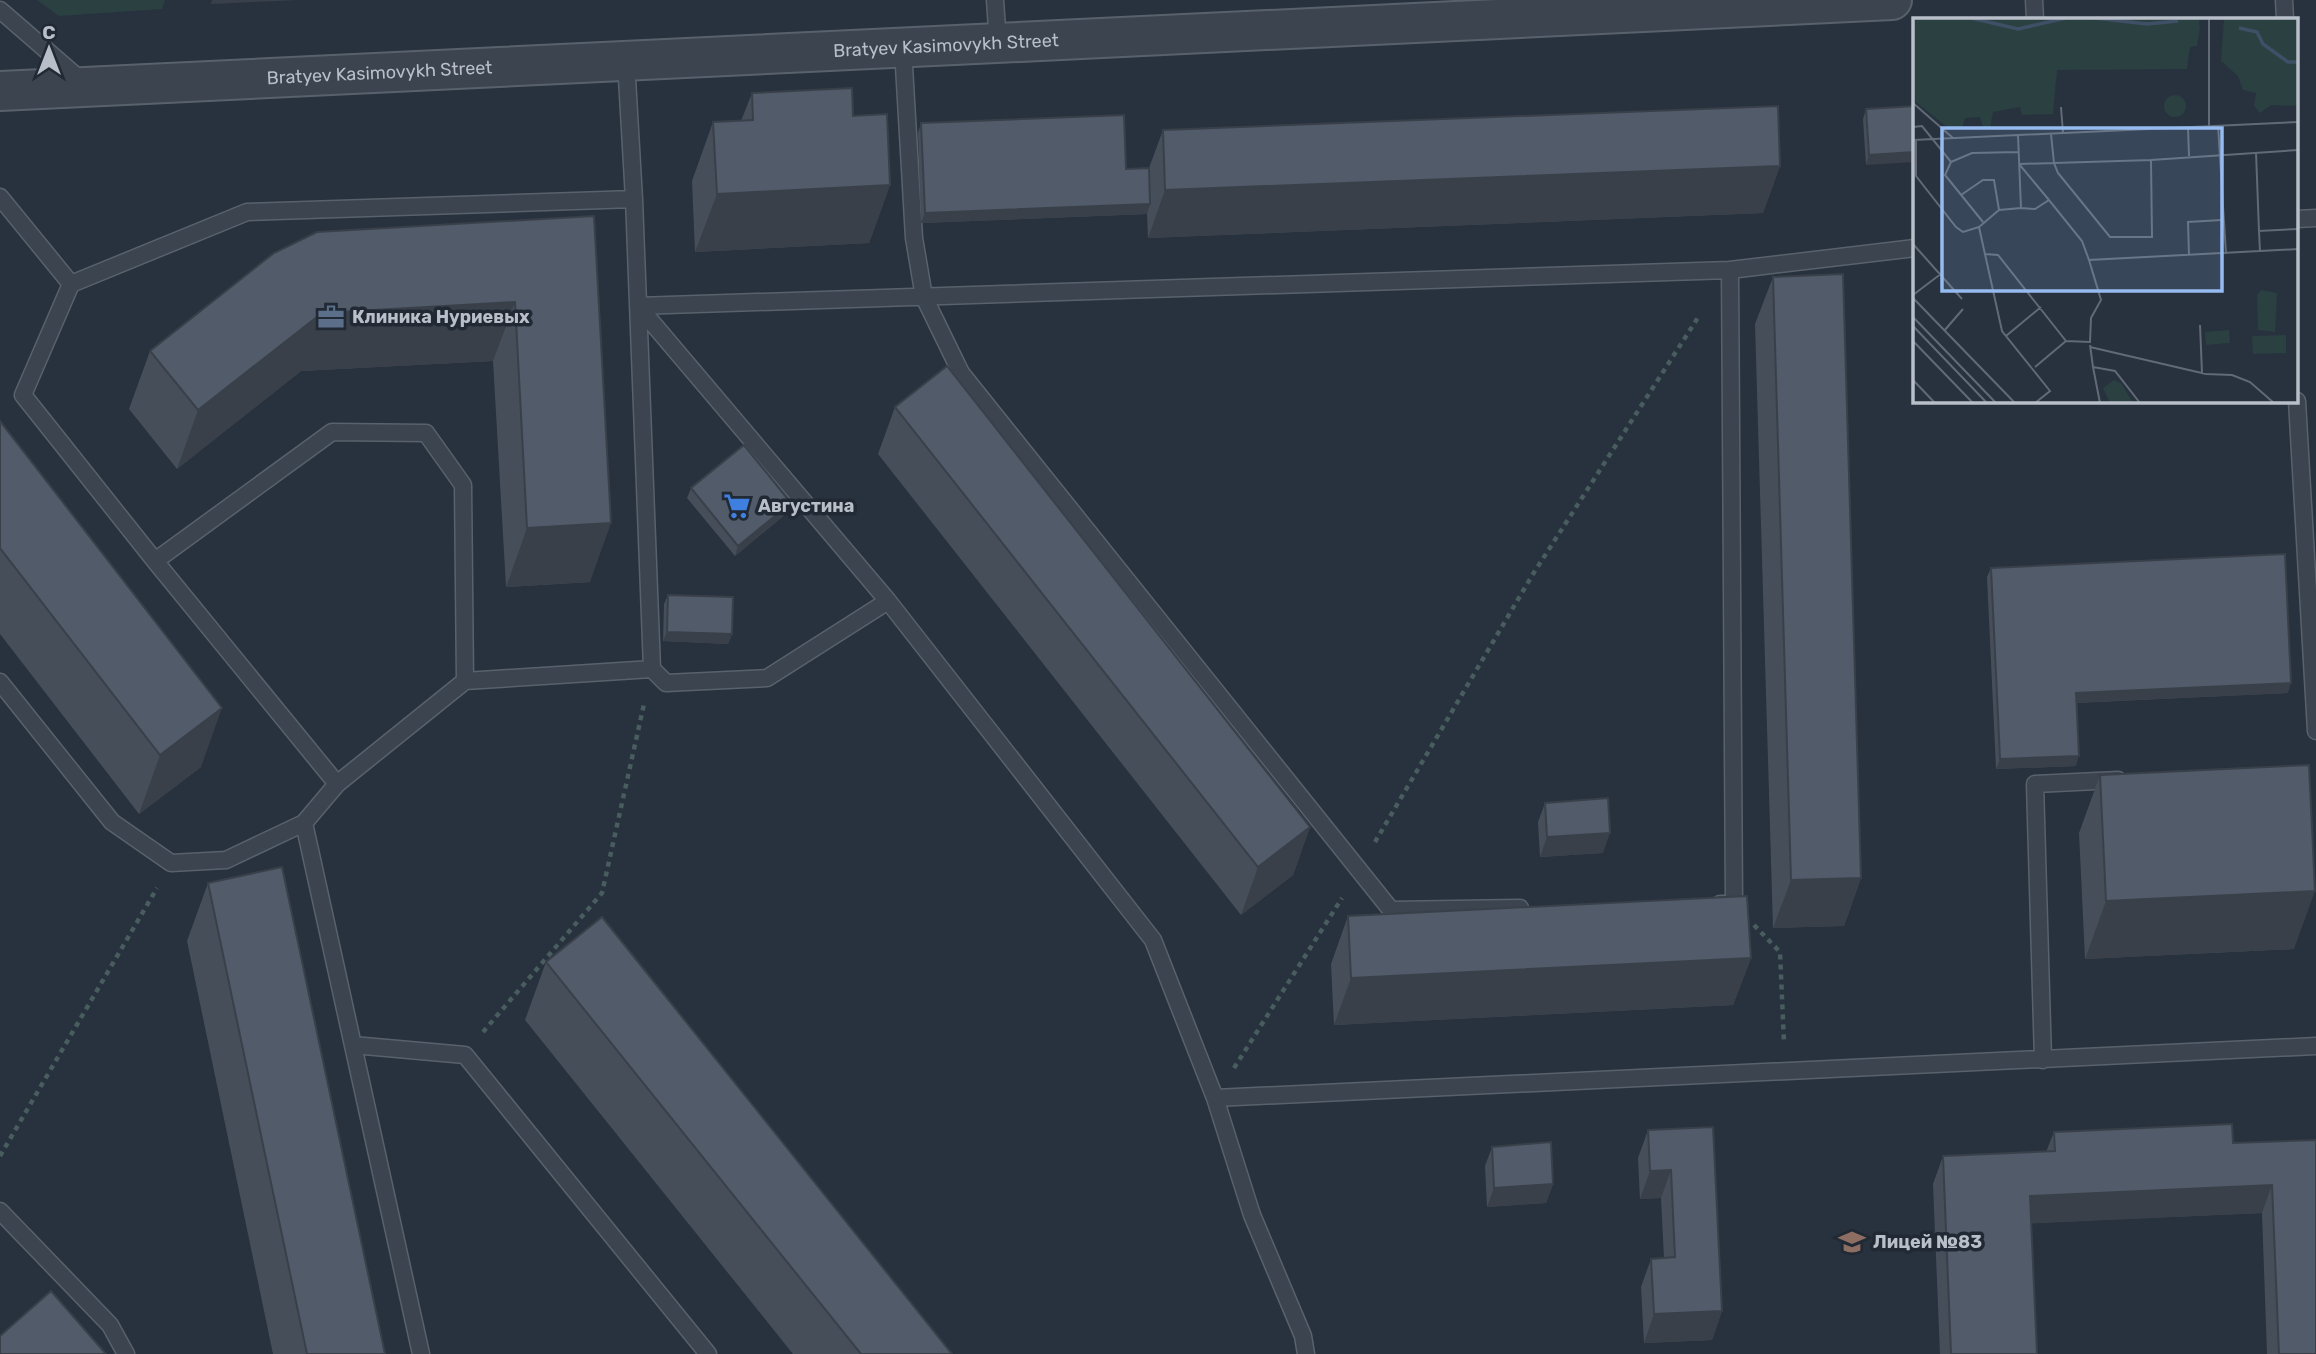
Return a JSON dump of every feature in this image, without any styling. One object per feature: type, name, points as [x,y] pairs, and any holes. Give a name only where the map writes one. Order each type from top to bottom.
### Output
[{"type":"street","name":"Bratyev Kasimovykh Street","points":[[0,91],[1892,0]]},
{"type":"lane","points":[[995,0],[998,44]]},
{"type":"lane","points":[[2034,0],[2035,18]]},
{"type":"lane","points":[[2284,0],[2285,18]]},
{"type":"lane","points":[[0,10],[89,87]]},
{"type":"lane","points":[[903,49],[914,238],[924,297],[961,373],[1391,910],[1542,907]]},
{"type":"lane","points":[[626,61],[652,669],[666,683],[767,678],[888,601]]},
{"type":"lane","points":[[0,197],[71,284]]},
{"type":"lane","points":[[337,784],[23,395],[71,284],[247,212],[634,199]]},
{"type":"lane","points":[[2298,219],[2316,218]]},
{"type":"lane","points":[[638,306],[1730,270],[1913,247]]},
{"type":"lane","points":[[1707,904],[1734,904],[1730,270]]},
{"type":"lane","points":[[638,306],[888,601],[1153,940],[1215,1098],[1252,1215],[1303,1336],[1306,1354]]},
{"type":"lane","points":[[2297,402],[2316,731]]},
{"type":"lane","points":[[155,561],[332,432],[426,433],[463,485],[465,681]]},
{"type":"lane","points":[[0,682],[112,822],[171,863],[226,860],[304,824],[337,784],[465,681],[652,669]]},
{"type":"lane","points":[[2043,1060],[2035,784],[2129,779]]},
{"type":"lane","points":[[304,824],[421,1354]]},
{"type":"lane","points":[[353,1045],[464,1055],[708,1354]]},
{"type":"lane","points":[[1215,1098],[2316,1046]]},
{"type":"lane","points":[[0,1211],[110,1325],[126,1354]]},
{"type":"path","points":[[1215,1098],[1359,871],[1533,574],[1730,270]]},
{"type":"path","points":[[464,1055],[602,893],[652,669]]},
{"type":"path","points":[[0,1156],[171,863]]},
{"type":"path","points":[[1734,904],[1780,952],[1783,1017]]},
{"type":"green space","points":[[37,0],[165,0],[162,9],[59,16]]},
{"type":"building","points":[[852,88],[853,116],[887,114],[890,185],[717,194],[713,122],[753,120],[752,93]]},
{"type":"building","points":[[1778,106],[1780,166],[1165,190],[1163,130]]},
{"type":"building","points":[[1913,106],[1913,152],[1869,155],[1866,109]]},
{"type":"building","points":[[1124,115],[1126,169],[1149,168],[1150,204],[925,213],[921,123]]},
{"type":"building","points":[[594,216],[611,523],[527,528],[515,302],[322,313],[198,410],[150,351],[274,253],[317,232]]},
{"type":"building","points":[[1843,274],[1861,878],[1791,880],[1773,277]]},
{"type":"building","points":[[947,366],[1310,827],[1258,867],[895,407]]},
{"type":"building","points":[[0,421],[222,708],[160,755],[0,548]]},
{"type":"building","points":[[744,445],[791,503],[738,546],[691,488]]},
{"type":"building","points":[[2285,554],[2291,683],[2076,693],[2079,756],[2000,759],[1991,568]]},
{"type":"building","points":[[668,595],[733,597],[732,634],[667,632]]},
{"type":"building","points":[[2309,765],[2315,891],[2106,901],[2100,775]]},
{"type":"building","points":[[1608,798],[1610,833],[1547,837],[1545,803]]},
{"type":"building","points":[[282,867],[385,1354],[307,1354],[208,883]]},
{"type":"building","points":[[1747,896],[1751,958],[1351,978],[1348,916]]},
{"type":"building","points":[[602,917],[952,1354],[861,1354],[546,962]]},
{"type":"building","points":[[2232,1124],[2233,1143],[2316,1140],[2316,1354],[2279,1354],[2272,1185],[2030,1196],[2037,1354],[1951,1354],[1943,1156],[2055,1151],[2054,1132]]},
{"type":"building","points":[[1713,1127],[1722,1311],[1654,1314],[1651,1259],[1675,1257],[1671,1170],[1650,1171],[1648,1130]]},
{"type":"building","points":[[1551,1142],[1553,1184],[1494,1188],[1492,1147]]},
{"type":"building","points":[[51,1291],[106,1354],[0,1354],[0,1336]]},
{"type":"place","name":"Клиника Нуриевых","points":[[331,317]]},
{"type":"place","name":"Августина","points":[[737,506]]},
{"type":"place","name":"Лицей №83","points":[[1852,1242]]}]
